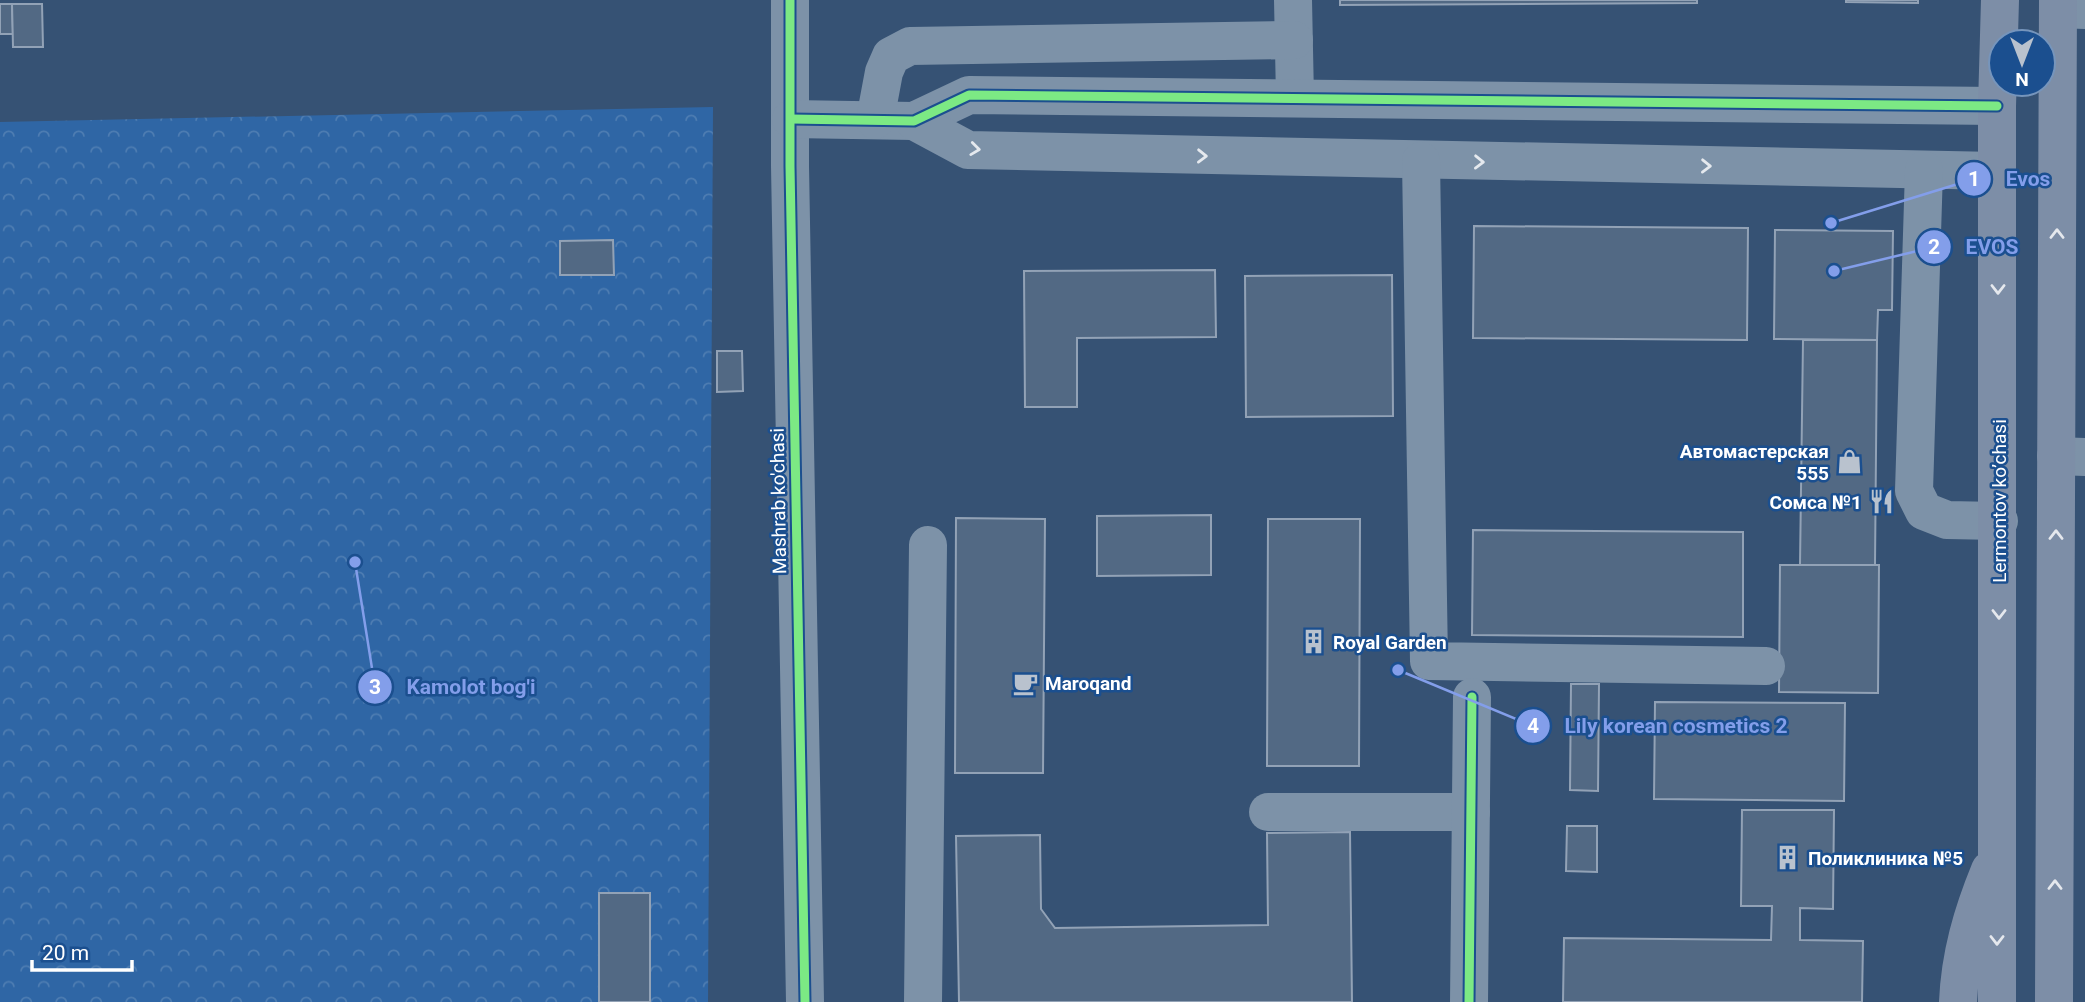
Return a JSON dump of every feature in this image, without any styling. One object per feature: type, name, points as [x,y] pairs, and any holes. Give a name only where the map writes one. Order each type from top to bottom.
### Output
[{"type":"main road","name":"Lermontov ko’chasi","points":[[1997,1002],[1997,106],[2000,0]]},
{"type":"main road","points":[[2054,1002],[2070,456],[2067,6]]},
{"type":"main road","points":[[1958,1002],[1959,970],[1970,919],[1997,852]]},
{"type":"street","name":"Mashrab ko'chasi","points":[[790,0],[804,1002]]},
{"type":"street","points":[[1293,0],[1295,98]]},
{"type":"street","points":[[874,120],[884,72],[891,56],[910,46],[1294,40]]},
{"type":"street","points":[[791,119],[914,121],[969,95],[1997,106]]},
{"type":"street","points":[[914,121],[968,150],[1997,171]]},
{"type":"street","points":[[1421,161],[1429,662],[1766,666]]},
{"type":"street","points":[[1924,170],[1914,491],[1924,511],[1947,520],[1999,521]]},
{"type":"street","points":[[923,1002],[928,545]]},
{"type":"street","points":[[1469,1002],[1472,697]]},
{"type":"street","points":[[1268,812],[1471,812]]},
{"type":"green space","points":[[713,107],[708,1002],[0,1002],[0,122]]},
{"type":"building","points":[[1340,0],[1697,0],[1697,3],[1340,5]]},
{"type":"building","points":[[1918,0],[1918,3],[1846,2]]},
{"type":"building","points":[[0,4],[12,4],[13,34],[0,34]]},
{"type":"building","points":[[12,4],[42,4],[43,47],[13,47]]},
{"type":"building","points":[[1474,226],[1748,228],[1747,340],[1473,338]]},
{"type":"building","points":[[1775,230],[1893,231],[1892,310],[1878,310],[1877,340],[1774,339]]},
{"type":"building","points":[[613,240],[614,275],[560,275],[560,241]]},
{"type":"building","points":[[1215,270],[1216,337],[1077,338],[1077,407],[1025,407],[1024,271]]},
{"type":"building","points":[[1392,275],[1393,416],[1246,417],[1245,276]]},
{"type":"building","points":[[1803,340],[1877,340],[1875,565],[1800,565]]},
{"type":"building","points":[[717,351],[742,351],[743,391],[717,392]]},
{"type":"building","points":[[1211,515],[1211,575],[1097,576],[1097,516]]},
{"type":"building","points":[[956,518],[1045,519],[1043,773],[955,773]]},
{"type":"building","name":"Royal Garden","points":[[1268,519],[1360,519],[1359,766],[1267,766]]},
{"type":"building","points":[[1473,530],[1743,532],[1743,637],[1472,635]]},
{"type":"building","points":[[1780,565],[1879,565],[1878,693],[1779,692]]},
{"type":"building","points":[[1571,684],[1599,684],[1598,791],[1570,790]]},
{"type":"building","points":[[1655,702],[1845,703],[1844,801],[1654,799]]},
{"type":"building","name":"Поликлиника №5","points":[[1742,810],[1834,810],[1833,909],[1800,908],[1800,940],[1863,941],[1862,1002],[1563,1002],[1564,938],[1771,940],[1772,906],[1741,906]]},
{"type":"building","points":[[1567,826],[1597,826],[1597,872],[1566,871]]},
{"type":"building","points":[[1350,832],[1352,1002],[959,1002],[956,836],[1040,835],[1041,909],[1055,928],[1268,925],[1267,833]]},
{"type":"building","points":[[599,893],[650,893],[650,1002],[599,1002]]},
{"type":"cycle path","points":[[790,0],[790,166],[805,1002]]},
{"type":"cycle path","points":[[791,119],[914,121],[969,95],[1997,106]]},
{"type":"cycle path","points":[[1469,1002],[1472,697]]},
{"type":"place","name":"Evos","points":[[1831,223]]},
{"type":"place","name":"EVOS","points":[[1834,271]]},
{"type":"place","name":"Автомастерская 555","points":[[1849,462]]},
{"type":"place","name":"Сомса №1","points":[[1882,502]]},
{"type":"place","name":"Kamolot bog'i","points":[[355,562]]},
{"type":"place","name":"Royal Garden","points":[[1313,642]]},
{"type":"place","name":"Lily korean cosmetics 2","points":[[1398,670]]},
{"type":"place","name":"Maroqand","points":[[1025,683]]},
{"type":"place","name":"Поликлиника №5","points":[[1788,858]]}]
